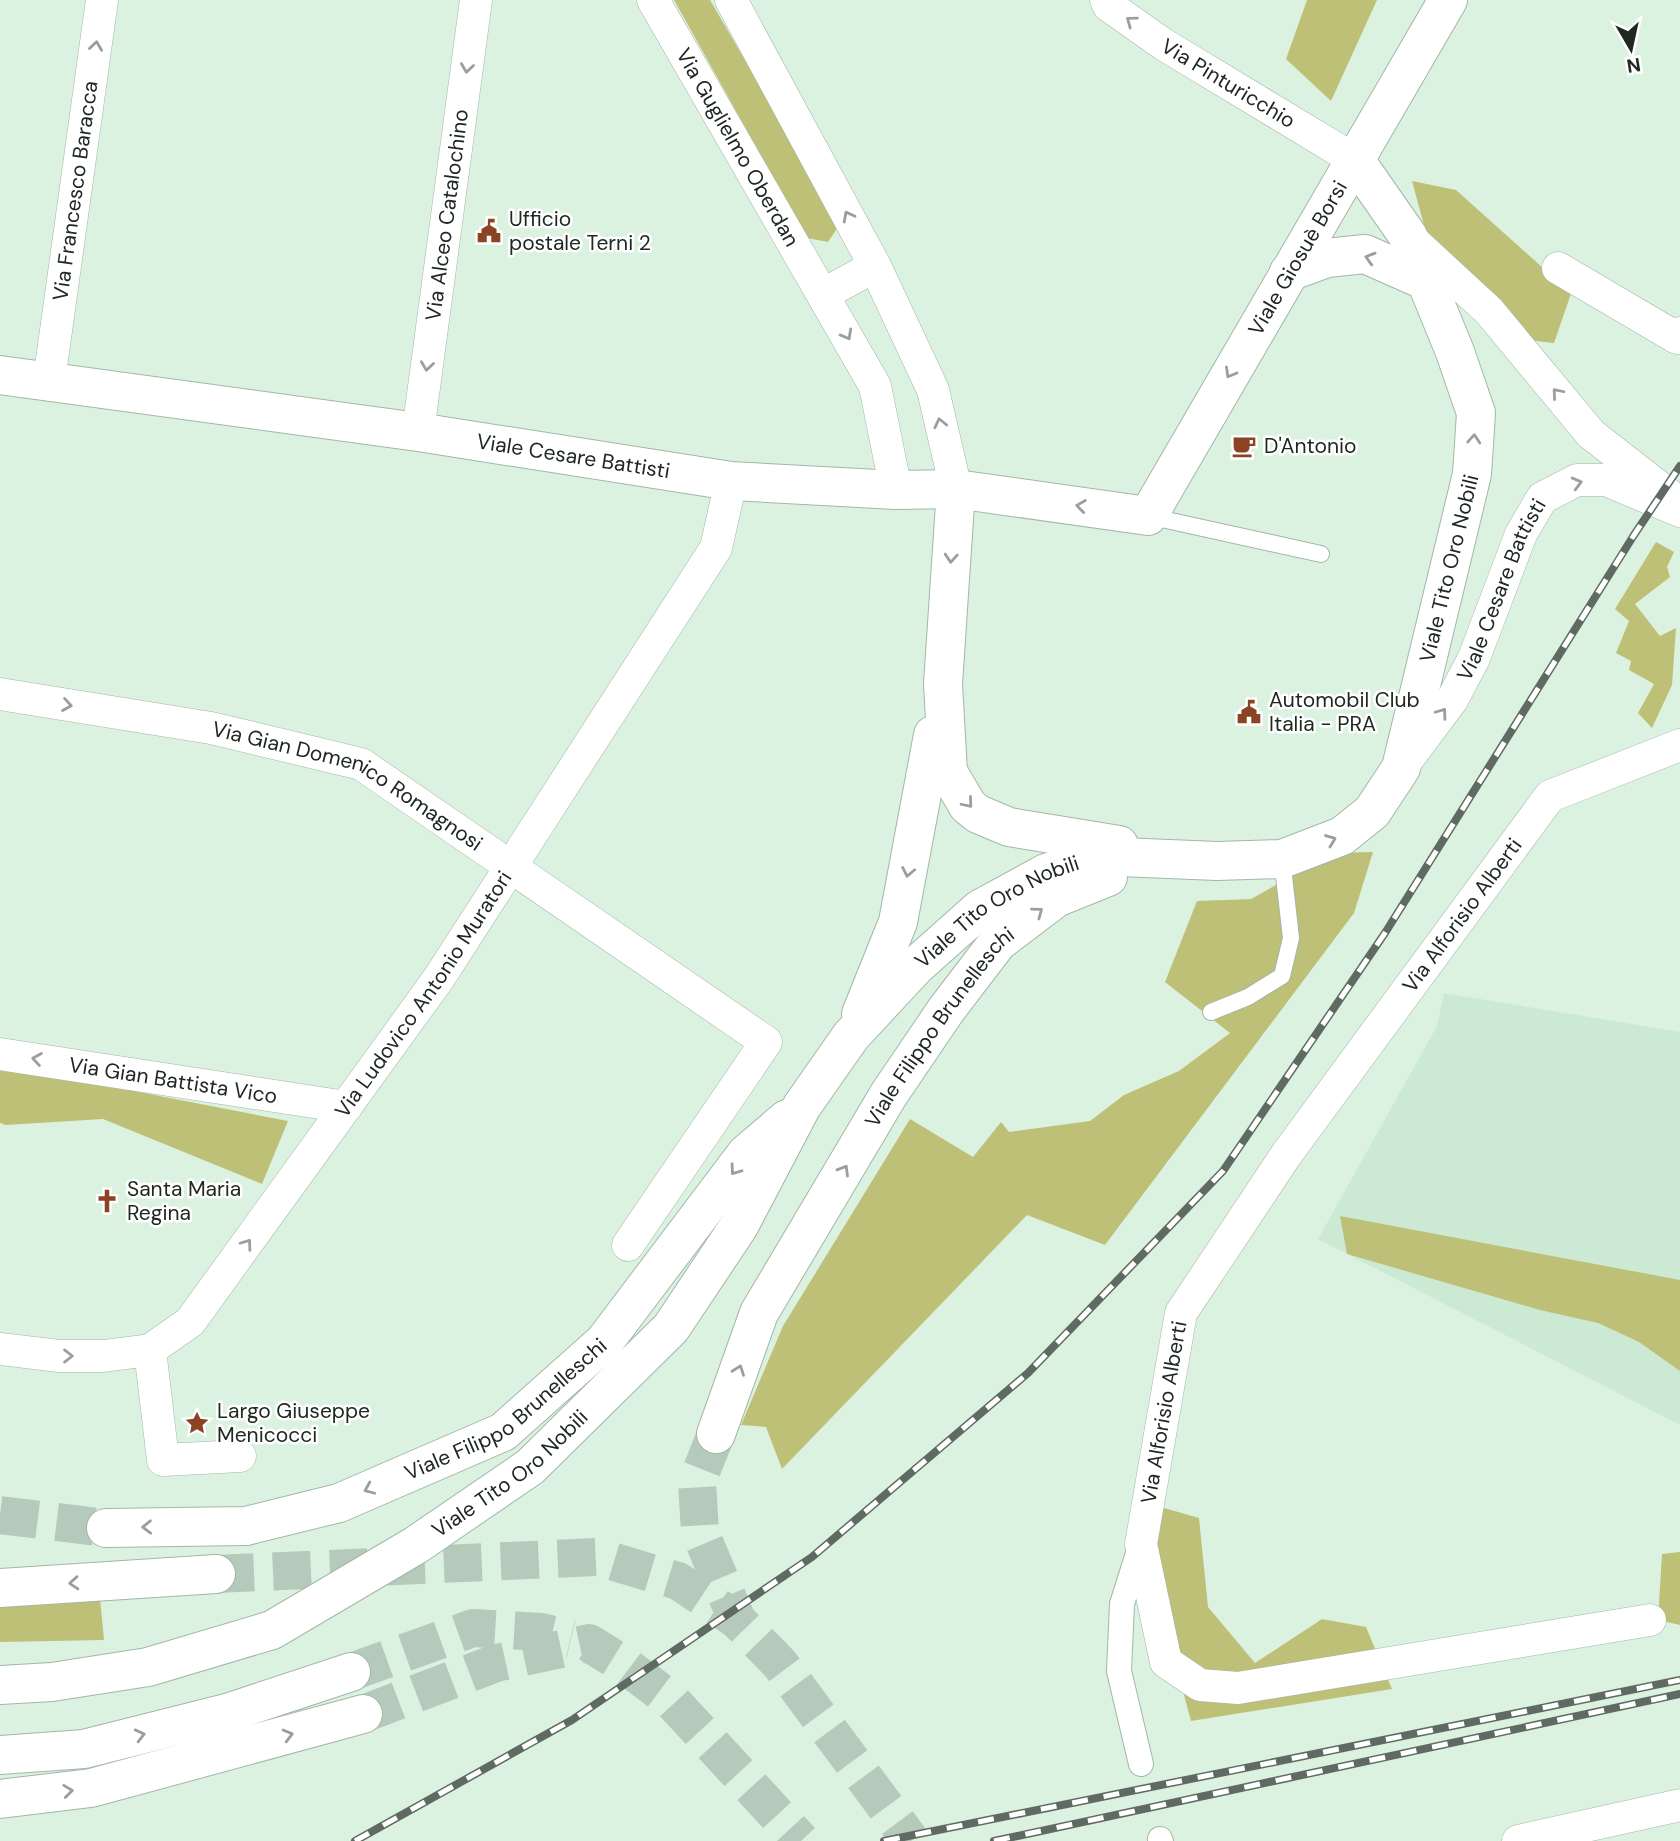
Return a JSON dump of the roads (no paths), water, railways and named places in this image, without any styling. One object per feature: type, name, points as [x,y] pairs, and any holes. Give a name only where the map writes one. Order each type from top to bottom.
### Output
[{"type":"street","name":"Via Francesco Baracca","points":[[49,381],[102,0]]},
{"type":"street","name":"Via Alceo Catalochino","points":[[418,432],[476,0]]},
{"type":"street","name":"Via Guglielmo Oberdan","points":[[653,0],[875,386],[896,490]]},
{"type":"street","points":[[730,0],[875,266],[933,390],[956,489]]},
{"type":"street","name":"Via Pinturicchio","points":[[1106,0],[1109,6],[1163,44],[1355,160]]},
{"type":"street","name":"Viale Giosuè Borsi","points":[[1148,516],[1448,0]]},
{"type":"street","name":"Viale Tito Oro Nobili","points":[[0,1685],[52,1682],[148,1668],[272,1630],[416,1545],[530,1467],[671,1328],[739,1226],[802,1106],[851,1036],[916,966],[980,909],[1046,873],[1082,861],[1121,857],[1217,862],[1282,859],[1342,836],[1372,812],[1401,768],[1472,474],[1476,413],[1408,236],[1355,160]]},
{"type":"street","points":[[1408,236],[1489,311],[1591,434],[1680,503]]},
{"type":"street","points":[[1289,272],[1327,258],[1365,254],[1426,281]]},
{"type":"street","points":[[824,294],[875,266]]},
{"type":"street","points":[[1558,268],[1677,338],[1680,333]]},
{"type":"street","name":"Viale Cesare Battisti","points":[[0,375],[418,432],[731,481],[896,490],[956,489],[1148,516]]},
{"type":"street","name":"Viale Cesare Battisti","points":[[1401,768],[1452,700],[1474,658],[1521,534],[1542,498],[1577,480],[1606,480],[1680,511]]},
{"type":"street","name":"Via Ludovico Antonio Muratori","points":[[0,1349],[59,1356],[104,1356],[150,1350],[190,1322],[439,978],[716,548],[731,481]]},
{"type":"street","name":"Viale Tito Oro Nobili","points":[[851,1036],[898,922],[943,684],[956,489]]},
{"type":"street","name":"Viale Tito Oro Nobili","points":[[943,684],[948,772],[968,806],[978,814],[1009,827],[1217,862]]},
{"type":"street","name":"Via Gian Domenico Romagnosi","points":[[0,695],[211,728],[360,764],[766,1042],[628,1245]]},
{"type":"street","name":"Via Alforisio Alberti","points":[[1650,1620],[1238,1688],[1200,1685],[1166,1662],[1141,1544],[1181,1313],[1286,1155],[1550,796],[1680,745]]},
{"type":"street","name":"Viale Filippo Brunelleschi","points":[[716,1434],[759,1312],[889,1094],[946,1010],[998,942],[1056,898],[1117,874],[1217,862]]},
{"type":"street","name":"Via Gian Battista Vico","points":[[0,1054],[346,1107]]},
{"type":"street","name":"Viale Filippo Brunelleschi","points":[[106,1528],[246,1526],[338,1503],[503,1432],[604,1342],[746,1154],[802,1106]]},
{"type":"street","points":[[150,1350],[163,1460],[240,1456]]},
{"type":"street","points":[[1141,1544],[1122,1604],[1119,1671],[1141,1764]]},
{"type":"street","points":[[0,1588],[216,1574]]},
{"type":"street","points":[[0,1755],[84,1749],[227,1713],[351,1672]]},
{"type":"street","points":[[0,1798],[92,1788],[363,1714]]},
{"type":"street","points":[[1518,1841],[1680,1805]]},
{"type":"lane","points":[[1148,516],[1321,554]]},
{"type":"lane","points":[[1212,1012],[1248,997],[1282,976],[1291,938],[1282,859]]},
{"type":"tunnel","points":[[716,1434],[697,1482],[700,1532],[737,1620],[780,1664],[911,1841]]},
{"type":"tunnel","points":[[0,1515],[106,1528]]},
{"type":"tunnel","points":[[216,1574],[598,1557],[678,1581],[737,1620]]},
{"type":"tunnel","points":[[351,1672],[473,1628],[541,1632],[571,1639]]},
{"type":"tunnel","points":[[363,1714],[496,1663],[589,1643],[626,1666],[671,1700],[801,1841]]},
{"type":"railway","points":[[355,1841],[572,1720],[812,1557],[1028,1373],[1223,1171],[1385,933],[1680,466]]},
{"type":"railway","points":[[884,1841],[1680,1680]]},
{"type":"railway","points":[[994,1841],[1680,1694]]},
{"type":"place","name":"Ufficio postale Terni 2","points":[[489,231]]},
{"type":"place","name":"D'Antonio","points":[[1244,446]]},
{"type":"place","name":"Automobil Club Italia - PRA","points":[[1249,712]]},
{"type":"place","name":"Santa Maria Regina","points":[[107,1201]]},
{"type":"place","name":"Largo Giuseppe Menicocci","points":[[197,1423]]}]
